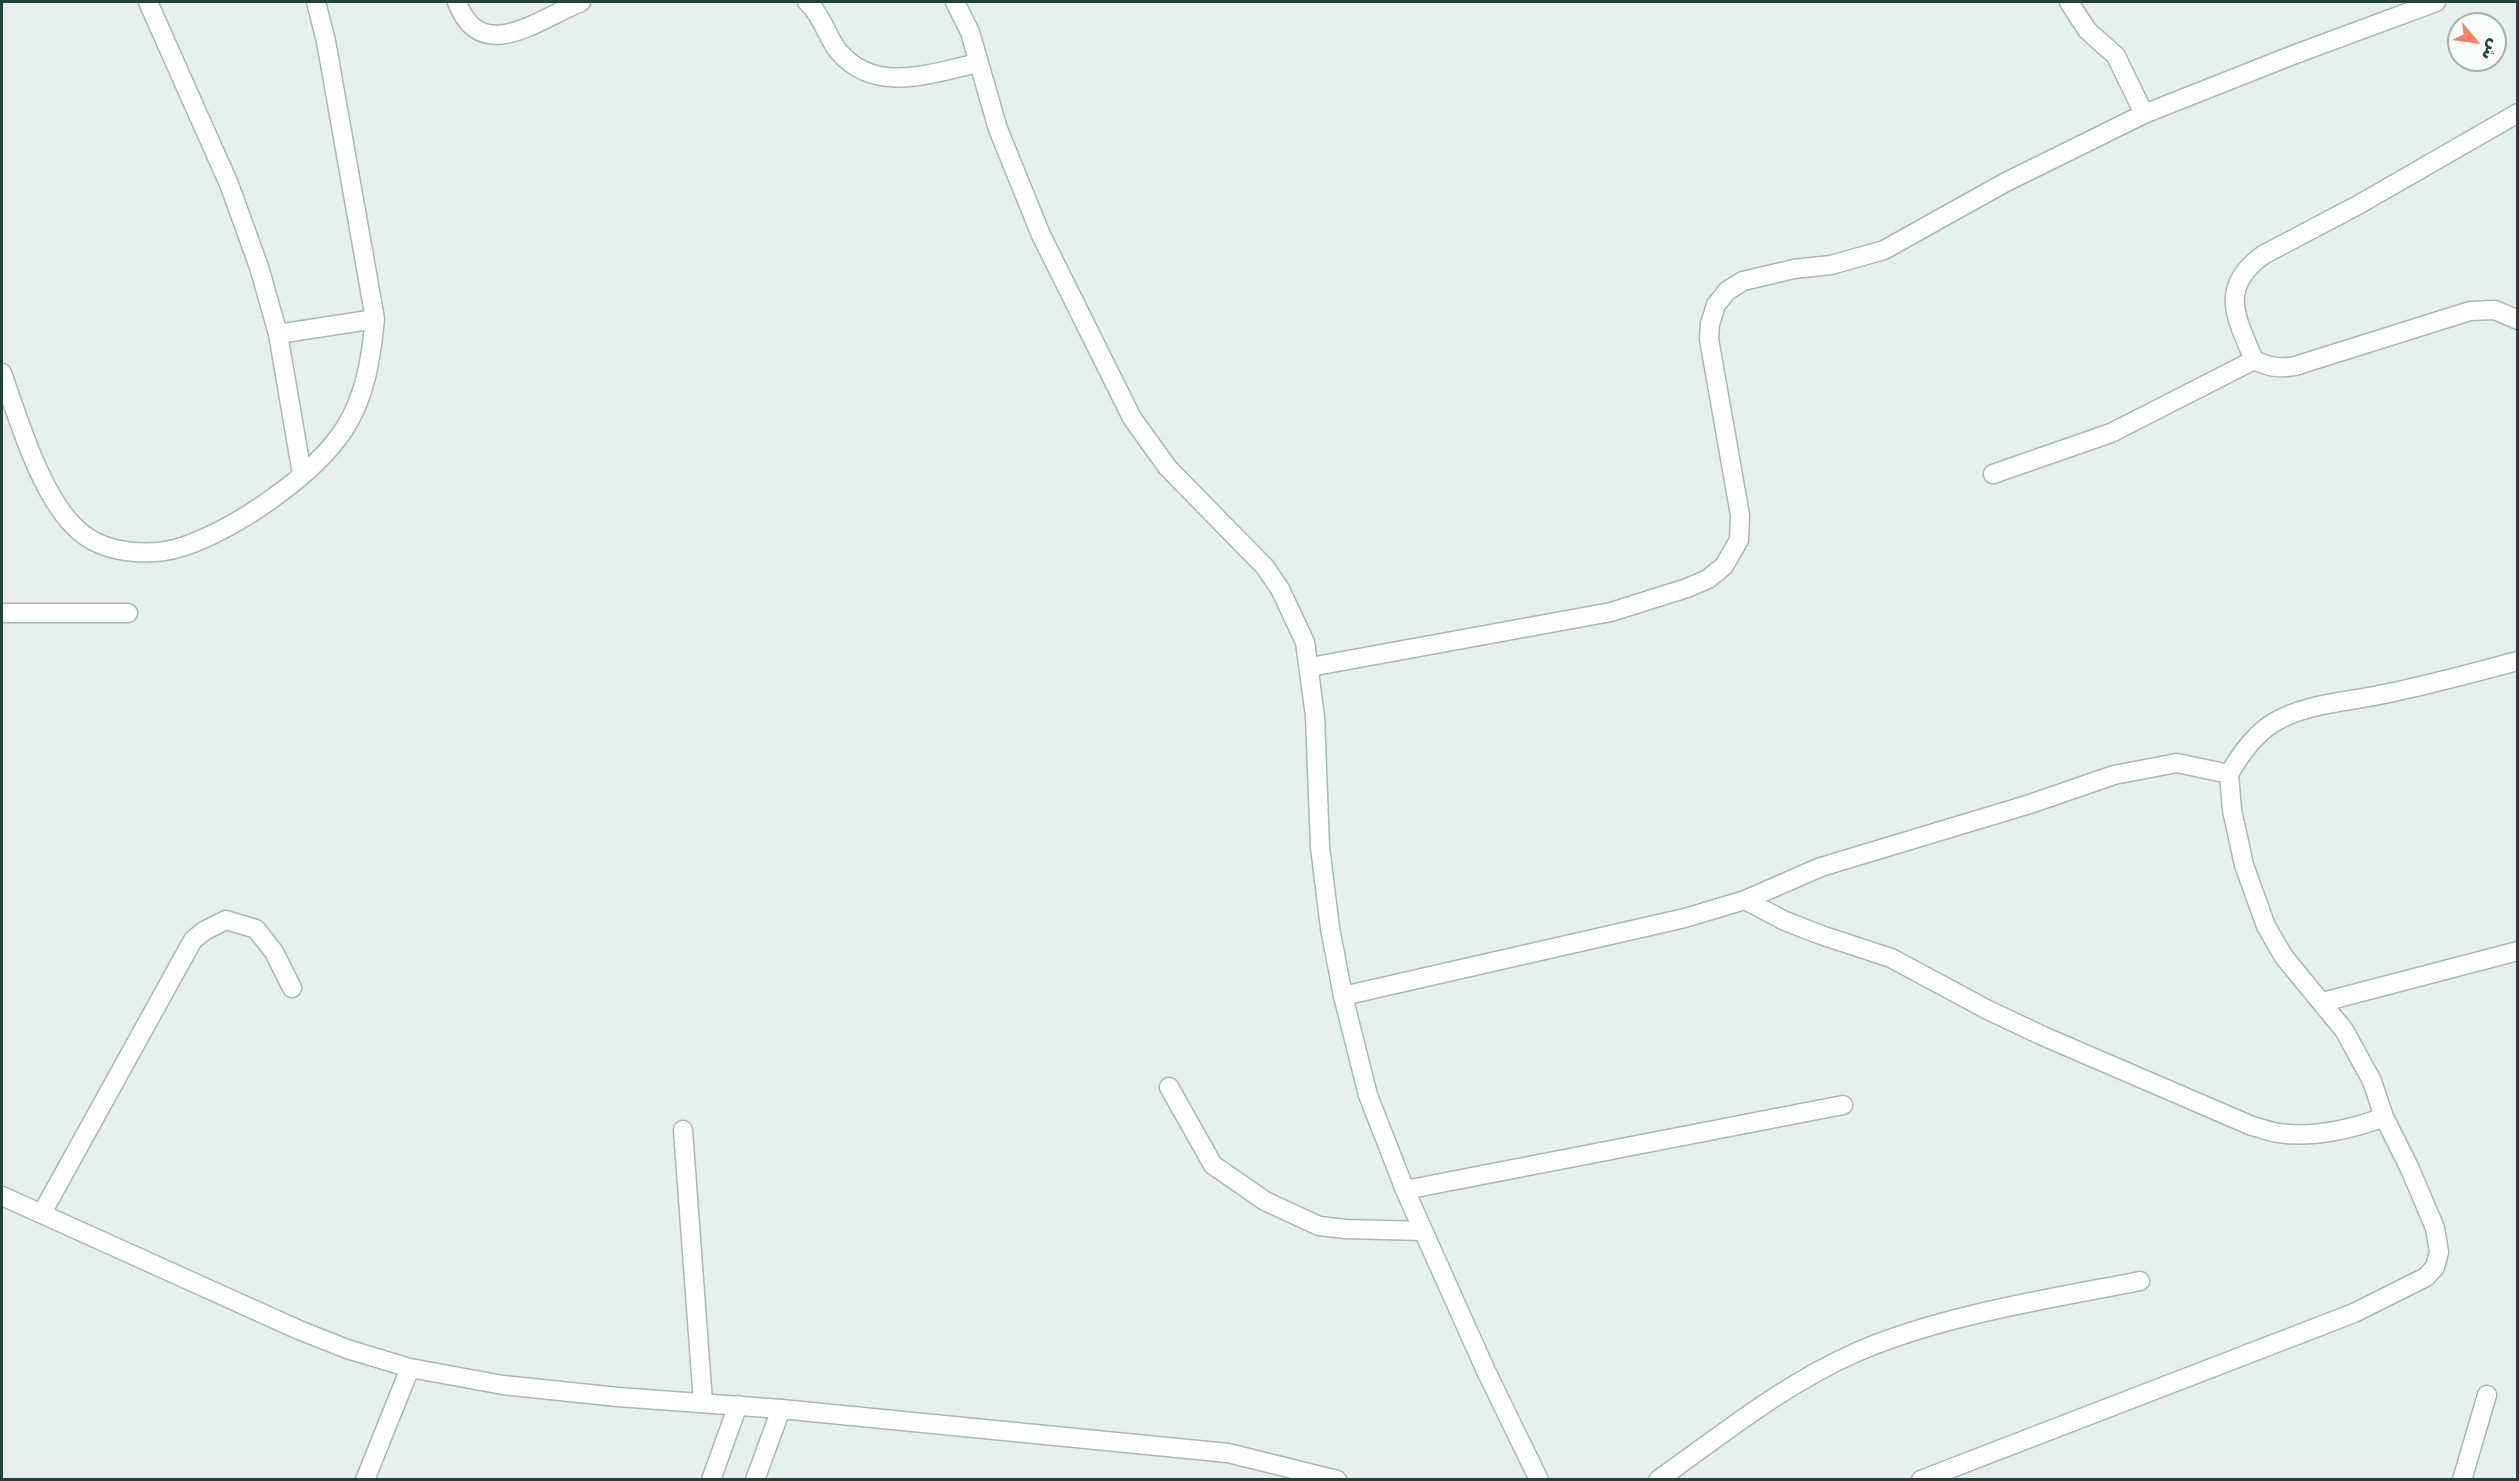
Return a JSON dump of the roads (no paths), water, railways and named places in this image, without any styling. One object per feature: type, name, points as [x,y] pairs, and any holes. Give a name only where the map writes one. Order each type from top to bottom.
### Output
[{"type":"street","points":[[148,2],[229,184],[260,267],[278,334],[302,474]]},
{"type":"street","points":[[2,373],[38,469],[59,511],[79,531],[96,543],[127,552],[181,547],[226,528],[269,501],[330,449],[353,412],[363,389],[371,358],[375,319],[326,41],[316,2]]},
{"type":"street","points":[[457,2],[469,24],[480,31],[507,35],[525,29],[581,2]]},
{"type":"street","points":[[807,2],[839,52],[852,65],[880,78],[894,79],[926,75],[978,63]]},
{"type":"street","points":[[954,2],[970,32],[998,129],[1041,235],[1132,418],[1168,468],[1265,567],[1280,589],[1305,642],[1315,716],[1320,847],[1329,928],[1343,996],[1376,1120],[1486,1371],[1539,1479]]},
{"type":"street","points":[[2069,2],[2087,30],[2116,56],[2144,114]]},
{"type":"street","points":[[1310,667],[1611,612],[1708,579],[1724,566],[1739,540],[1740,516],[1709,339],[1710,324],[1716,305],[1727,291],[1743,281],[1794,269],[1832,265],[1884,250],[2007,182],[2144,114],[2436,2]]},
{"type":"street","points":[[2517,113],[2358,205],[2283,243],[2250,265],[2242,275],[2235,292],[2236,315],[2254,360],[2268,367],[2295,366],[2470,311],[2495,310],[2517,320]]},
{"type":"street","points":[[278,334],[375,319]]},
{"type":"street","points":[[1993,474],[2110,433],[2254,360]]},
{"type":"street","points":[[2,613],[128,613]]},
{"type":"street","points":[[1921,1479],[2354,1313],[2426,1277],[2435,1267],[2439,1241],[2410,1168],[2384,1117],[2372,1081],[2344,1030],[2284,957],[2266,926],[2244,865],[2232,810],[2229,774],[2253,740],[2265,728],[2283,718],[2318,706],[2382,695],[2517,661]]},
{"type":"street","points":[[1343,996],[1685,918],[1745,900],[1821,867],[2030,804],[2114,775],[2177,763],[2229,774]]},
{"type":"street","points":[[1745,900],[1785,921],[1821,936],[1891,958],[1988,1010],[2043,1036],[2252,1126],[2278,1133],[2300,1134],[2362,1125],[2384,1117]]},
{"type":"street","points":[[42,1213],[194,940],[204,931],[225,920],[256,929],[274,952],[292,988]]},
{"type":"street","points":[[2323,1002],[2517,951]]},
{"type":"street","points":[[1168,1087],[1213,1164],[1265,1201],[1319,1226],[1423,1231]]},
{"type":"street","points":[[1405,1190],[1843,1105]]},
{"type":"street","points":[[683,1130],[703,1402]]},
{"type":"street","points":[[2,1196],[298,1330],[347,1349],[410,1368],[503,1385],[618,1397],[738,1405],[1228,1453],[1337,1479]]},
{"type":"street","points":[[1658,1479],[1737,1421],[1783,1391],[1856,1352],[1927,1326],[2140,1281]]},
{"type":"street","points":[[365,1479],[410,1368]]},
{"type":"street","points":[[2462,1479],[2487,1395]]},
{"type":"street","points":[[711,1479],[738,1405]]},
{"type":"street","points":[[755,1479],[781,1409]]}]
